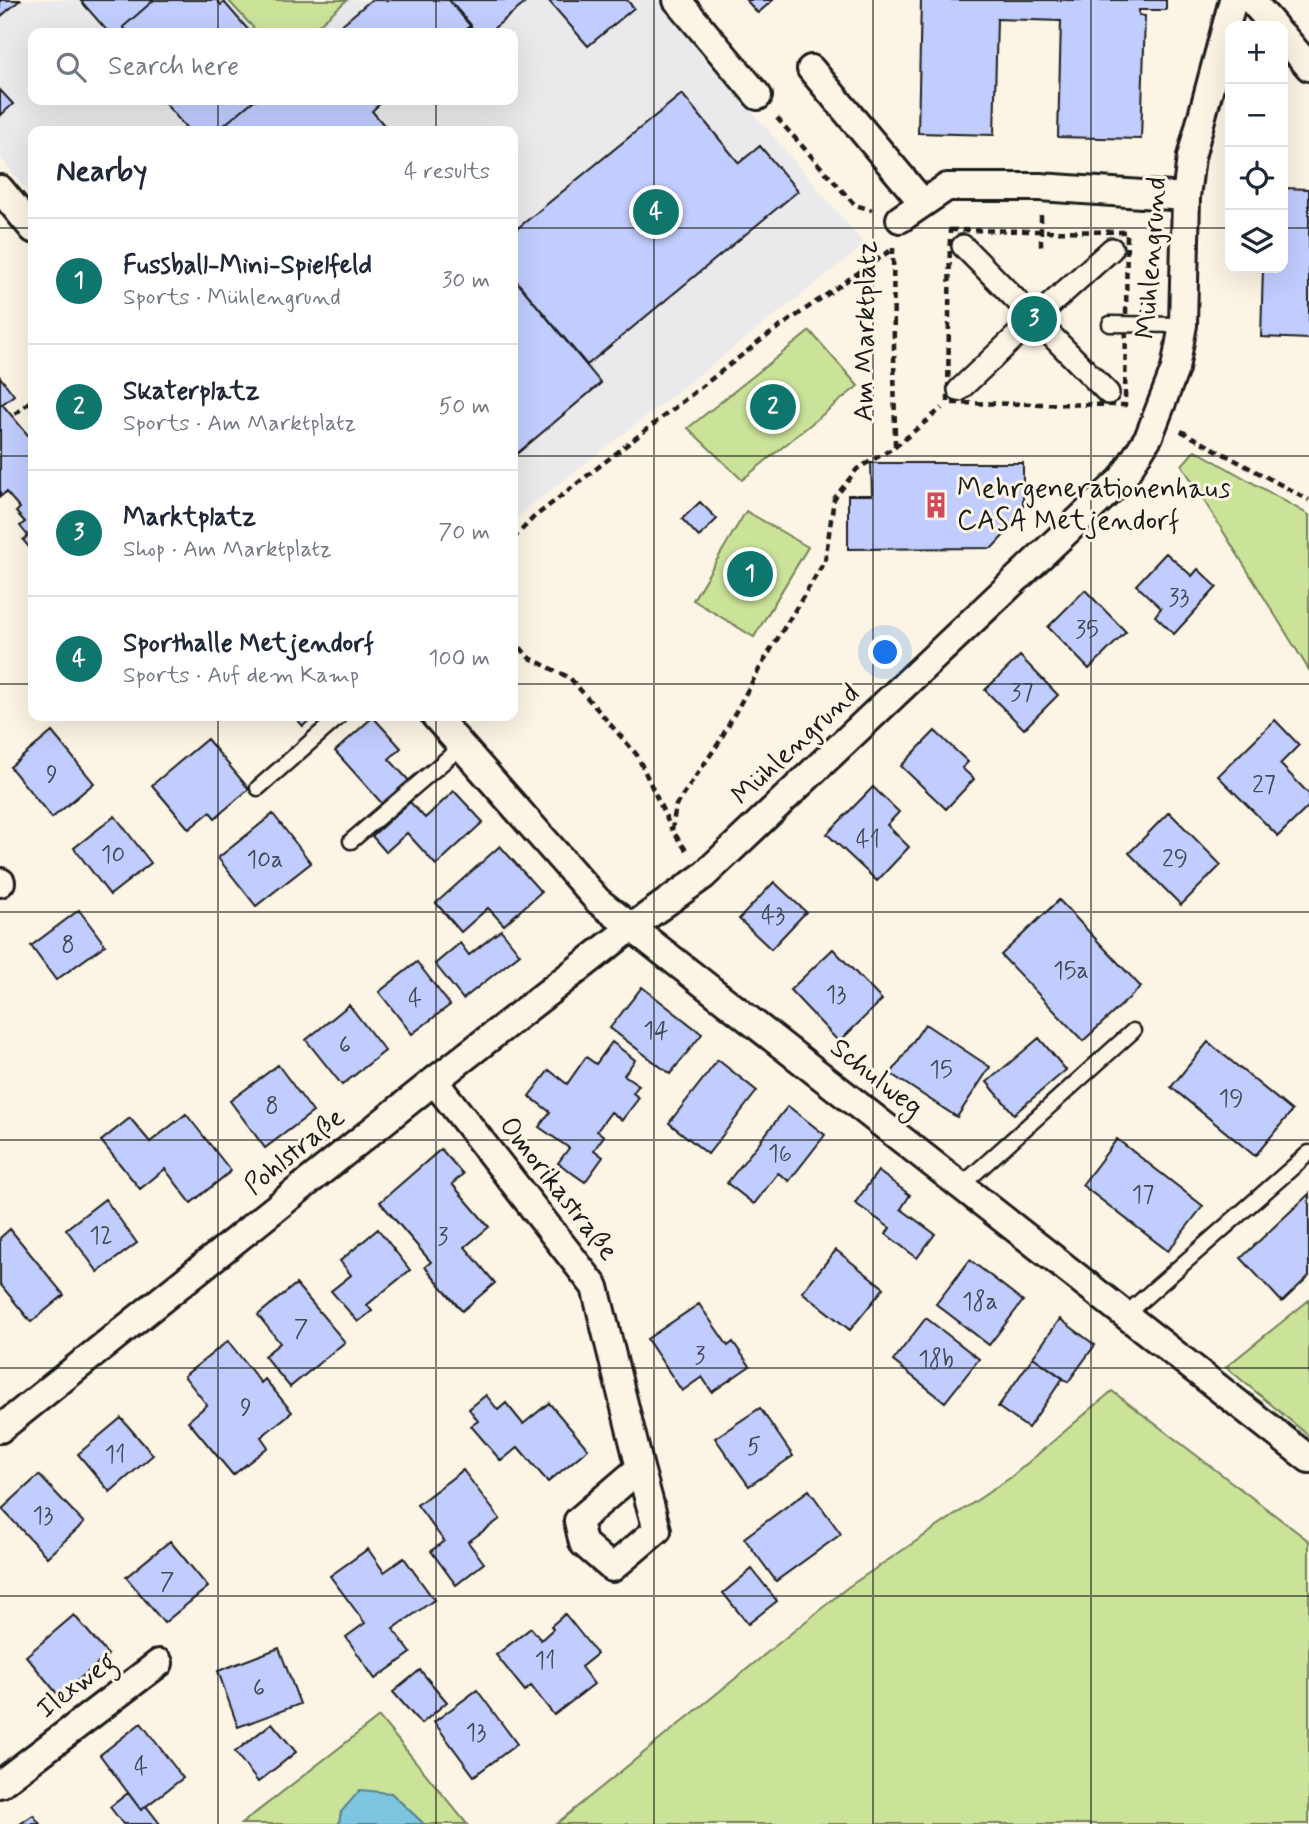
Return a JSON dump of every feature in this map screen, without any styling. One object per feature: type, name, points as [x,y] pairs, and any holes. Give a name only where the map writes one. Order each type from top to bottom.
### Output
[{"type":"street","points":[[677,0],[758,96]]},
{"type":"street","name":"Mühlengrund","points":[[632,927],[704,876],[1122,479],[1149,436],[1175,369],[1183,325],[1186,197],[1191,157],[1233,0]]},
{"type":"street","points":[[1251,0],[1270,21]]},
{"type":"street","points":[[1288,42],[1309,66]]},
{"type":"street","points":[[811,69],[923,203]]},
{"type":"street","name":"Am Marktplatz","points":[[902,231],[923,203],[947,187],[1040,187],[1186,197]]},
{"type":"street","points":[[0,189],[28,223]]},
{"type":"street","points":[[956,238],[1108,393]]},
{"type":"street","points":[[959,390],[1111,249]]},
{"type":"street","name":"Schulweg","points":[[439,721],[598,901],[1309,1459]]},
{"type":"street","name":"Pohlstraße","points":[[0,1429],[434,1081],[632,927]]},
{"type":"street","name":"Omorikastraße","points":[[434,1081],[594,1287],[640,1468]]},
{"type":"street","name":"Ilexweg","points":[[0,1784],[159,1663]]},
{"type":"lane","points":[[1110,324],[1183,325]]},
{"type":"lane","points":[[258,788],[334,721]]},
{"type":"lane","points":[[351,841],[461,746]]},
{"type":"lane","points":[[962,1185],[1133,1031]]},
{"type":"lane","points":[[1126,1314],[1309,1153]]},
{"type":"path","points":[[518,534],[533,518],[764,338],[893,249],[902,231],[855,205],[758,96]]},
{"type":"path","points":[[940,230],[956,238]]},
{"type":"path","name":"Am Marktplatz","points":[[895,447],[893,249],[902,231]]},
{"type":"path","name":"Am Marktplatz","points":[[673,830],[676,805],[718,744],[762,664],[825,561],[834,499],[857,469],[895,447],[948,403],[959,390]]},
{"type":"path","points":[[15,414],[28,403]]},
{"type":"path","points":[[1156,417],[1309,500]]},
{"type":"path","points":[[518,644],[528,657],[570,678],[637,755],[673,830],[704,876]]},
{"type":"shaded area","points":[[0,0],[658,0],[865,245],[518,516],[518,126],[28,126],[28,192],[0,157]]},
{"type":"green space","points":[[228,0],[347,0],[315,28],[253,28]]},
{"type":"green space","points":[[810,331],[858,386],[742,480],[688,428]]},
{"type":"green space","points":[[1195,450],[1309,515],[1309,670],[1182,465]]},
{"type":"green space","points":[[746,511],[808,547],[754,637],[693,600]]},
{"type":"green space","points":[[1309,1300],[1309,1436],[1226,1367]]},
{"type":"green space","points":[[1112,1391],[1309,1541],[1309,1824],[556,1824],[848,1587],[1010,1478]]},
{"type":"green space","points":[[379,1717],[467,1824],[424,1824],[391,1793],[341,1812],[339,1824],[241,1824]]},
{"type":"water","points":[[360,1790],[391,1793],[424,1824],[339,1824],[341,1812]]},
{"type":"building","points":[[0,0],[20,0],[0,17]]},
{"type":"building","points":[[80,0],[154,0],[124,28],[105,28]]},
{"type":"building","points":[[154,0],[217,0],[221,5],[224,2],[247,28],[124,28]]},
{"type":"building","points":[[371,0],[449,0],[471,25],[468,28],[338,28]]},
{"type":"building","points":[[449,0],[529,0],[494,28],[472,28]]},
{"type":"building","points":[[548,0],[627,0],[634,8],[588,46]]},
{"type":"building","points":[[746,0],[773,0],[758,13]]},
{"type":"building","points":[[921,0],[1166,0],[1166,10],[1139,10],[1139,15],[1145,16],[1141,139],[1058,137],[1061,21],[997,19],[994,135],[918,133]]},
{"type":"building","points":[[0,90],[13,104],[0,116]]},
{"type":"building","points":[[682,94],[739,163],[760,146],[798,191],[587,365],[518,283],[518,228]]},
{"type":"building","points":[[166,105],[248,105],[223,126],[185,126]]},
{"type":"building","points":[[248,105],[379,105],[372,111],[385,126],[223,126]]},
{"type":"building","points":[[1288,188],[1309,189],[1309,339],[1261,337],[1263,273],[1288,273]]},
{"type":"building","points":[[518,283],[601,383],[518,453]]},
{"type":"building","points":[[0,377],[14,395],[0,406]]},
{"type":"building","points":[[2,404],[28,435],[28,536],[20,526],[25,522],[16,512],[20,508],[6,492],[0,497]]},
{"type":"building","name":"Mehrgenerationenhaus CASA Metjendorf","points":[[871,463],[1023,463],[1023,515],[992,548],[848,549],[848,495],[872,495]]},
{"type":"building","points":[[700,502],[717,519],[699,537],[682,519]]},
{"type":"building","points":[[1166,553],[1192,576],[1198,569],[1217,587],[1174,634],[1155,616],[1161,608],[1136,585]]},
{"type":"building","points":[[1085,590],[1126,632],[1089,669],[1048,627]]},
{"type":"building","points":[[1020,656],[1058,695],[1024,729],[985,690]]},
{"type":"building","points":[[1275,720],[1299,745],[1280,764],[1309,794],[1309,806],[1278,836],[1218,776]]},
{"type":"building","points":[[369,721],[377,721],[401,748],[389,759],[413,785],[387,809],[335,751]]},
{"type":"building","points":[[935,731],[968,762],[962,768],[974,779],[946,809],[901,766]]},
{"type":"building","points":[[52,732],[94,783],[52,818],[10,767]]},
{"type":"building","points":[[207,739],[249,789],[215,818],[210,812],[189,829],[152,785]]},
{"type":"building","points":[[873,787],[899,812],[887,825],[909,847],[877,881],[827,834]]},
{"type":"building","points":[[454,791],[483,822],[436,865],[407,833],[386,852],[372,836],[410,802],[425,818]]},
{"type":"building","points":[[1169,812],[1221,865],[1181,905],[1129,853]]},
{"type":"building","points":[[273,814],[311,863],[256,906],[218,858]]},
{"type":"building","points":[[115,816],[151,863],[110,895],[74,848]]},
{"type":"building","points":[[500,846],[541,892],[504,925],[488,908],[461,932],[436,903]]},
{"type":"building","points":[[774,882],[806,912],[771,949],[739,919]]},
{"type":"building","points":[[1059,900],[1141,987],[1083,1041],[1001,955]]},
{"type":"building","points":[[79,910],[105,945],[56,980],[31,946]]},
{"type":"building","points":[[501,930],[520,954],[463,999],[435,964],[460,943],[469,955]]},
{"type":"building","points":[[833,949],[882,1000],[839,1042],[790,990]]},
{"type":"building","points":[[417,962],[450,1005],[412,1034],[379,992]]},
{"type":"building","points":[[642,987],[702,1034],[670,1074],[610,1028]]},
{"type":"building","points":[[349,1005],[385,1051],[342,1085],[306,1040]]},
{"type":"building","points":[[925,1024],[990,1067],[957,1117],[891,1074]]},
{"type":"building","points":[[1039,1038],[1066,1070],[1014,1114],[987,1082]]},
{"type":"building","points":[[612,1042],[635,1060],[624,1075],[639,1085],[633,1093],[639,1098],[622,1120],[611,1112],[597,1131],[604,1136],[594,1150],[603,1157],[585,1182],[558,1163],[569,1148],[539,1127],[550,1112],[529,1096],[549,1070],[567,1084],[586,1057],[596,1064]]},
{"type":"building","points":[[1208,1042],[1292,1111],[1255,1156],[1171,1087]]},
{"type":"building","points":[[718,1060],[757,1091],[708,1154],[669,1123]]},
{"type":"building","points":[[278,1065],[313,1112],[265,1148],[230,1101]]},
{"type":"building","points":[[788,1106],[825,1135],[789,1181],[778,1173],[754,1204],[727,1183]]},
{"type":"building","points":[[186,1114],[231,1171],[191,1203],[165,1169],[140,1189],[101,1141],[130,1118],[150,1142]]},
{"type":"building","points":[[1117,1139],[1203,1206],[1168,1251],[1082,1185]]},
{"type":"building","points":[[441,1149],[463,1174],[452,1184],[489,1227],[465,1247],[495,1283],[462,1311],[425,1267],[431,1262],[380,1202]]},
{"type":"building","points":[[878,1171],[910,1195],[901,1209],[935,1234],[917,1258],[886,1234],[890,1228],[855,1203]]},
{"type":"building","points":[[1309,1194],[1309,1276],[1282,1302],[1241,1258]]},
{"type":"building","points":[[105,1199],[137,1243],[98,1272],[66,1229]]},
{"type":"building","points":[[10,1229],[64,1295],[31,1322],[0,1284],[0,1238]]},
{"type":"building","points":[[378,1229],[410,1270],[367,1305],[372,1311],[358,1322],[331,1291],[351,1275],[340,1261]]},
{"type":"building","points":[[836,1250],[884,1288],[850,1330],[802,1292]]},
{"type":"building","points":[[970,1260],[1023,1301],[989,1345],[936,1304]]},
{"type":"building","points":[[296,1284],[345,1342],[290,1387],[264,1356],[280,1343],[258,1315]]},
{"type":"building","points":[[699,1304],[728,1346],[733,1342],[750,1366],[712,1392],[702,1377],[682,1391],[647,1339]]},
{"type":"building","points":[[926,1318],[979,1359],[945,1402],[893,1361]]},
{"type":"building","points":[[1060,1319],[1095,1345],[1068,1382],[1033,1357]]},
{"type":"building","points":[[228,1341],[261,1383],[265,1379],[292,1412],[261,1437],[268,1447],[233,1475],[188,1421],[207,1405],[184,1376]]},
{"type":"building","points":[[1033,1357],[1063,1378],[1028,1428],[998,1407]]},
{"type":"building","points":[[486,1395],[498,1410],[506,1403],[523,1424],[549,1403],[588,1449],[548,1482],[518,1447],[501,1461],[471,1426],[478,1421],[469,1409]]},
{"type":"building","points":[[760,1408],[793,1456],[749,1486],[715,1438]]},
{"type":"building","points":[[121,1418],[153,1455],[110,1492],[78,1454]]},
{"type":"building","points":[[463,1470],[500,1519],[468,1542],[484,1563],[456,1585],[431,1551],[444,1541],[417,1505]]},
{"type":"building","points":[[39,1475],[84,1523],[47,1557],[2,1509]]},
{"type":"building","points":[[809,1490],[841,1534],[776,1581],[744,1538]]},
{"type":"building","points":[[170,1541],[208,1587],[164,1623],[126,1577]]},
{"type":"building","points":[[368,1549],[384,1572],[404,1558],[434,1600],[393,1629],[411,1653],[375,1679],[346,1637],[365,1623],[330,1576]]},
{"type":"building","points":[[752,1569],[777,1601],[748,1624],[723,1593]]},
{"type":"building","points":[[565,1614],[597,1654],[581,1667],[594,1684],[554,1715],[531,1686],[525,1691],[496,1655],[531,1628],[541,1640],[553,1629],[551,1626]]},
{"type":"building","points":[[74,1615],[108,1655],[59,1696],[26,1656]]},
{"type":"building","points":[[279,1648],[300,1704],[238,1727],[218,1671]]},
{"type":"building","points":[[420,1670],[447,1702],[421,1724],[393,1692]]},
{"type":"building","points":[[477,1690],[517,1744],[474,1776],[434,1722]]},
{"type":"building","points":[[141,1723],[183,1778],[141,1810],[100,1755]]},
{"type":"building","points":[[272,1723],[296,1752],[258,1782],[235,1752]]},
{"type":"building","points":[[128,1793],[141,1810],[146,1806],[160,1824],[123,1824],[110,1807]]},
{"type":"building","points":[[33,1815],[40,1824],[20,1824]]},
{"type":"place","name":"Sporthalle Metjendorf","points":[[656,212]]},
{"type":"place","name":"Marktplatz","points":[[1034,319]]},
{"type":"place","name":"Skaterplatz","points":[[773,407]]},
{"type":"place","name":"Mehrgenerationenhaus CASA Metjendorf","points":[[936,505]]},
{"type":"place","name":"Fussball-Mini-Spielfeld","points":[[750,574]]}]
